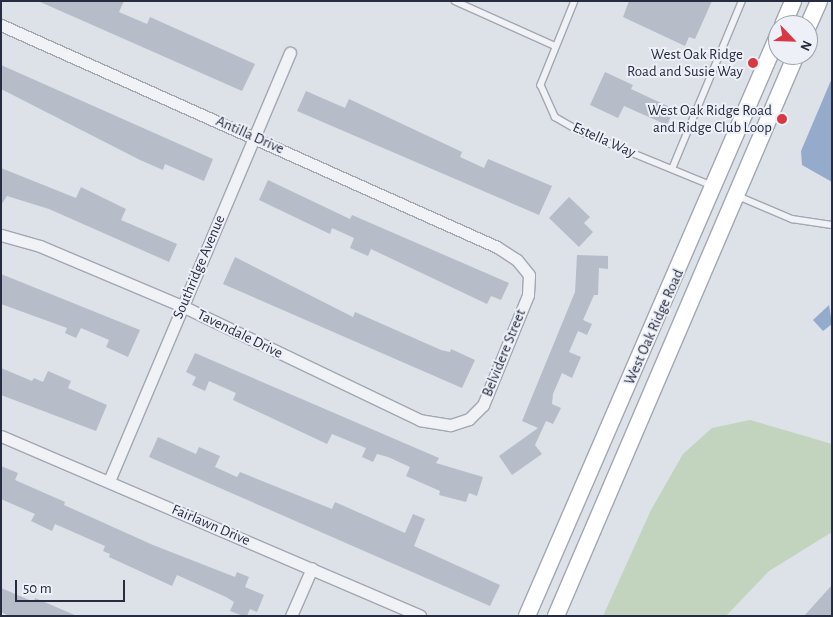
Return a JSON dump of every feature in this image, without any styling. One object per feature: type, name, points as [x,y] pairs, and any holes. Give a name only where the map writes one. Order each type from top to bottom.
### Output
[{"type":"street","points":[[787,15],[792,1]]},
{"type":"street","points":[[812,15],[818,1]]},
{"type":"street","name":"Antilla Drive","points":[[1,25],[255,136],[497,247]]},
{"type":"street","name":"Southridge Avenue","points":[[109,480],[290,53]]},
{"type":"street","name":"West Oak Ridge Road","points":[[527,616],[715,187],[768,60]]},
{"type":"street","name":"West Oak Ridge Road","points":[[556,616],[792,65]]},
{"type":"street","points":[[715,187],[736,195]]},
{"type":"street","name":"Tavendale Drive","points":[[1,235],[40,246],[182,306],[420,420]]},
{"type":"street","name":"Belvidere Street","points":[[420,420],[450,425],[469,419],[483,405],[528,295],[529,275],[517,260],[497,247]]},
{"type":"street","name":"Fairlawn Drive","points":[[1,436],[109,480],[420,616]]},
{"type":"street","points":[[291,616],[312,568]]},
{"type":"lane","points":[[455,1],[555,46]]},
{"type":"lane","name":"Estella Way","points":[[575,1],[555,46],[541,85],[556,117],[579,131],[715,187]]},
{"type":"lane","points":[[672,168],[742,1]]},
{"type":"lane","points":[[736,195],[792,220],[832,225]]},
{"type":"green space","points":[[750,420],[832,444],[832,532],[769,571],[726,616],[603,616],[651,510],[683,454],[712,428]]},
{"type":"water","points":[[832,78],[832,182],[802,165],[801,151]]},
{"type":"water","points":[[829,305],[832,324],[823,331],[813,320]]},
{"type":"building","points":[[38,1],[124,1],[119,12],[147,24],[150,17],[255,64],[242,91]]},
{"type":"building","points":[[629,1],[712,1],[695,39],[689,37],[685,46],[623,17]]},
{"type":"building","points":[[1,65],[213,159],[204,181],[165,164],[163,170],[140,160],[1,89]]},
{"type":"building","points":[[605,72],[633,85],[631,89],[674,109],[667,125],[624,106],[618,118],[590,105]]},
{"type":"building","points":[[306,91],[345,108],[349,99],[462,152],[460,157],[484,168],[488,159],[552,186],[539,215],[297,111]]},
{"type":"building","points":[[1,168],[76,198],[81,187],[126,209],[121,220],[177,244],[169,262],[49,209],[7,196],[1,205]]},
{"type":"building","points":[[268,180],[350,219],[352,215],[509,283],[501,300],[491,296],[487,304],[371,249],[368,256],[350,248],[354,238],[332,228],[330,234],[259,200]]},
{"type":"building","points":[[569,197],[590,217],[584,223],[593,232],[579,247],[549,218]]},
{"type":"building","points":[[577,255],[608,256],[608,269],[599,268],[598,295],[594,295],[583,320],[592,324],[587,335],[578,331],[569,352],[581,357],[572,378],[562,373],[553,394],[552,404],[561,408],[553,424],[546,421],[535,445],[542,454],[512,475],[499,456],[538,428],[522,421],[575,292]]},
{"type":"building","points":[[235,257],[353,317],[355,312],[441,350],[450,352],[451,349],[475,360],[462,388],[223,284]]},
{"type":"building","points":[[1,274],[140,330],[128,357],[106,347],[109,340],[81,328],[76,338],[65,333],[67,328],[1,304]]},
{"type":"building","points":[[195,353],[439,458],[436,463],[483,477],[477,496],[469,493],[466,502],[439,495],[440,491],[406,476],[410,467],[388,457],[377,454],[373,462],[362,457],[366,448],[332,434],[327,444],[233,400],[236,393],[209,381],[205,391],[192,385],[196,377],[186,372]]},
{"type":"building","points":[[1,368],[32,381],[34,378],[43,382],[48,371],[71,381],[68,388],[107,405],[96,431],[1,395]]},
{"type":"building","points":[[158,437],[196,454],[199,447],[220,456],[215,467],[237,477],[240,472],[332,509],[335,502],[405,533],[413,514],[425,519],[414,546],[500,585],[490,606],[149,457]]},
{"type":"building","points":[[1,466],[18,473],[15,480],[65,502],[64,505],[153,545],[235,577],[237,572],[249,577],[245,587],[264,595],[257,612],[250,609],[247,616],[243,616],[230,611],[234,602],[226,597],[177,575],[172,586],[109,557],[110,554],[103,551],[105,546],[55,524],[52,531],[31,521],[35,514],[1,499]]},
{"type":"building","points":[[832,585],[832,616],[804,616]]},
{"type":"building","points":[[1,588],[34,602],[35,598],[77,616],[9,616],[1,612]]},
{"type":"place","name":"West Oak Ridge Road and Susie Way","points":[[753,63]]},
{"type":"place","name":"West Oak Ridge Road and Ridge Club Loop","points":[[782,119]]}]
